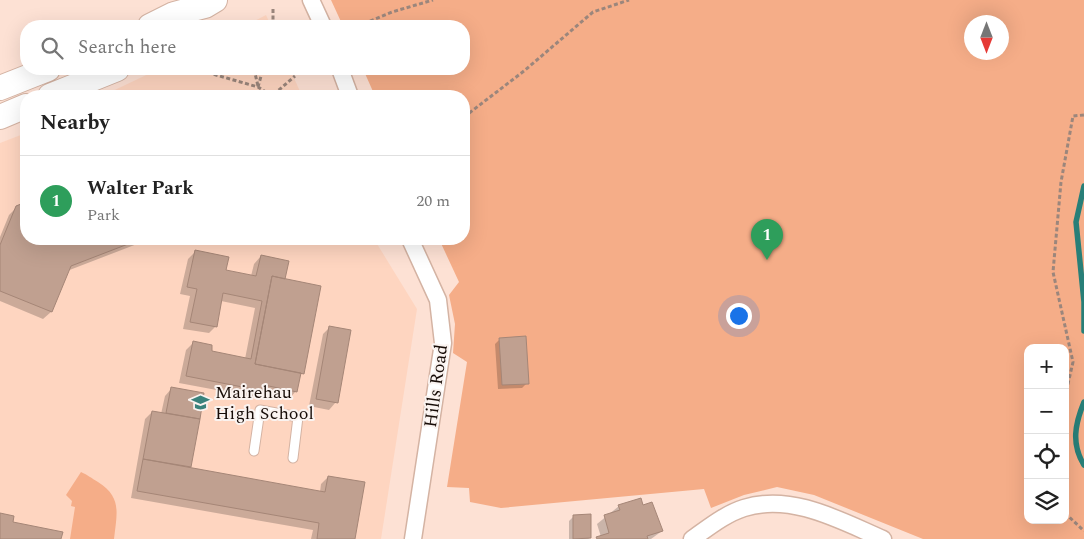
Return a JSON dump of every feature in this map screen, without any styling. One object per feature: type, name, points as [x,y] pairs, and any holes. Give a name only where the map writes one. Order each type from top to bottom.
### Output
[{"type":"main road","points":[[162,20],[174,14],[210,3]]},
{"type":"main road","points":[[195,20],[210,3]]},
{"type":"main road","points":[[0,88],[33,75]]},
{"type":"main road","points":[[65,90],[102,75]]},
{"type":"main road","points":[[0,117],[20,109]]},
{"type":"street","points":[[311,0],[320,20]]},
{"type":"street","points":[[342,75],[348,90]]},
{"type":"street","name":"Hills Road","points":[[413,245],[438,300],[443,343],[413,539]]},
{"type":"street","points":[[692,539],[724,517],[744,508],[765,504],[789,505],[812,510],[881,539]]},
{"type":"lane","points":[[254,451],[260,410],[298,416],[293,458]]},
{"type":"path","points":[[373,20],[433,0]]},
{"type":"path","points":[[470,112],[524,71],[593,12],[629,0]]},
{"type":"path","points":[[273,9],[273,20]]},
{"type":"path","points":[[216,75],[263,90]]},
{"type":"path","points":[[255,75],[258,87]]},
{"type":"path","points":[[258,87],[261,75]]},
{"type":"path","points":[[279,90],[295,76]]},
{"type":"path","points":[[1067,389],[1073,362],[1053,272],[1062,182],[1073,116],[1084,115]]},
{"type":"path","points":[[1069,517],[1084,531]]},
{"type":"shaded area","points":[[331,0],[1084,0],[1084,539],[923,539],[814,495],[777,487],[744,495],[711,508],[704,489],[501,508],[470,502],[469,488],[447,487],[467,362],[453,353],[455,324],[449,295],[459,282],[442,245],[470,245],[470,90],[372,90],[366,75],[470,75],[470,20],[340,20]]},
{"type":"shaded area","points":[[266,15],[268,20],[256,20]]},
{"type":"shaded area","points":[[146,75],[293,75],[299,90],[115,90]]},
{"type":"shaded area","name":"Mairehau High School","points":[[20,135],[20,245],[378,245],[417,309],[381,539],[0,539],[0,143]]},
{"type":"shaded area","points":[[81,472],[106,488],[114,500],[117,513],[114,539],[70,539],[75,507],[71,506],[72,501],[66,495]]},
{"type":"building","points":[[20,204],[20,245],[125,245],[71,266],[52,312],[0,291],[0,245],[16,206]]},
{"type":"building","points":[[195,250],[229,257],[226,270],[256,276],[261,255],[289,261],[285,279],[272,276],[255,364],[301,373],[297,392],[264,385],[263,391],[186,376],[193,341],[212,345],[212,351],[251,359],[262,301],[223,293],[217,327],[190,322],[197,289],[187,287]]},
{"type":"building","points":[[272,276],[321,286],[304,374],[255,364]]},
{"type":"building","points":[[329,326],[351,330],[338,403],[316,399]]},
{"type":"building","points":[[526,336],[529,384],[502,385],[499,338]]},
{"type":"building","points":[[171,387],[204,393],[200,419],[166,413]]},
{"type":"building","points":[[152,411],[200,419],[191,467],[143,459]]},
{"type":"building","points":[[143,459],[325,492],[328,476],[365,482],[355,539],[317,539],[319,523],[137,491]]},
{"type":"building","points":[[641,498],[643,505],[652,502],[663,531],[647,536],[648,539],[597,539],[596,537],[609,533],[604,515],[620,510],[618,505]]},
{"type":"building","points":[[0,513],[14,516],[13,522],[63,532],[61,539],[0,539]]},
{"type":"building","points":[[591,514],[591,538],[573,539],[573,515]]},
{"type":"waterway","points":[[1084,186],[1076,222],[1084,302],[1084,331]]},
{"type":"waterway","points":[[1084,402],[1078,418],[1076,434],[1077,449],[1084,465]]},
{"type":"place","name":"Walter Park","points":[[767,260]]},
{"type":"place","name":"Mairehau High School","points":[[201,402]]}]
